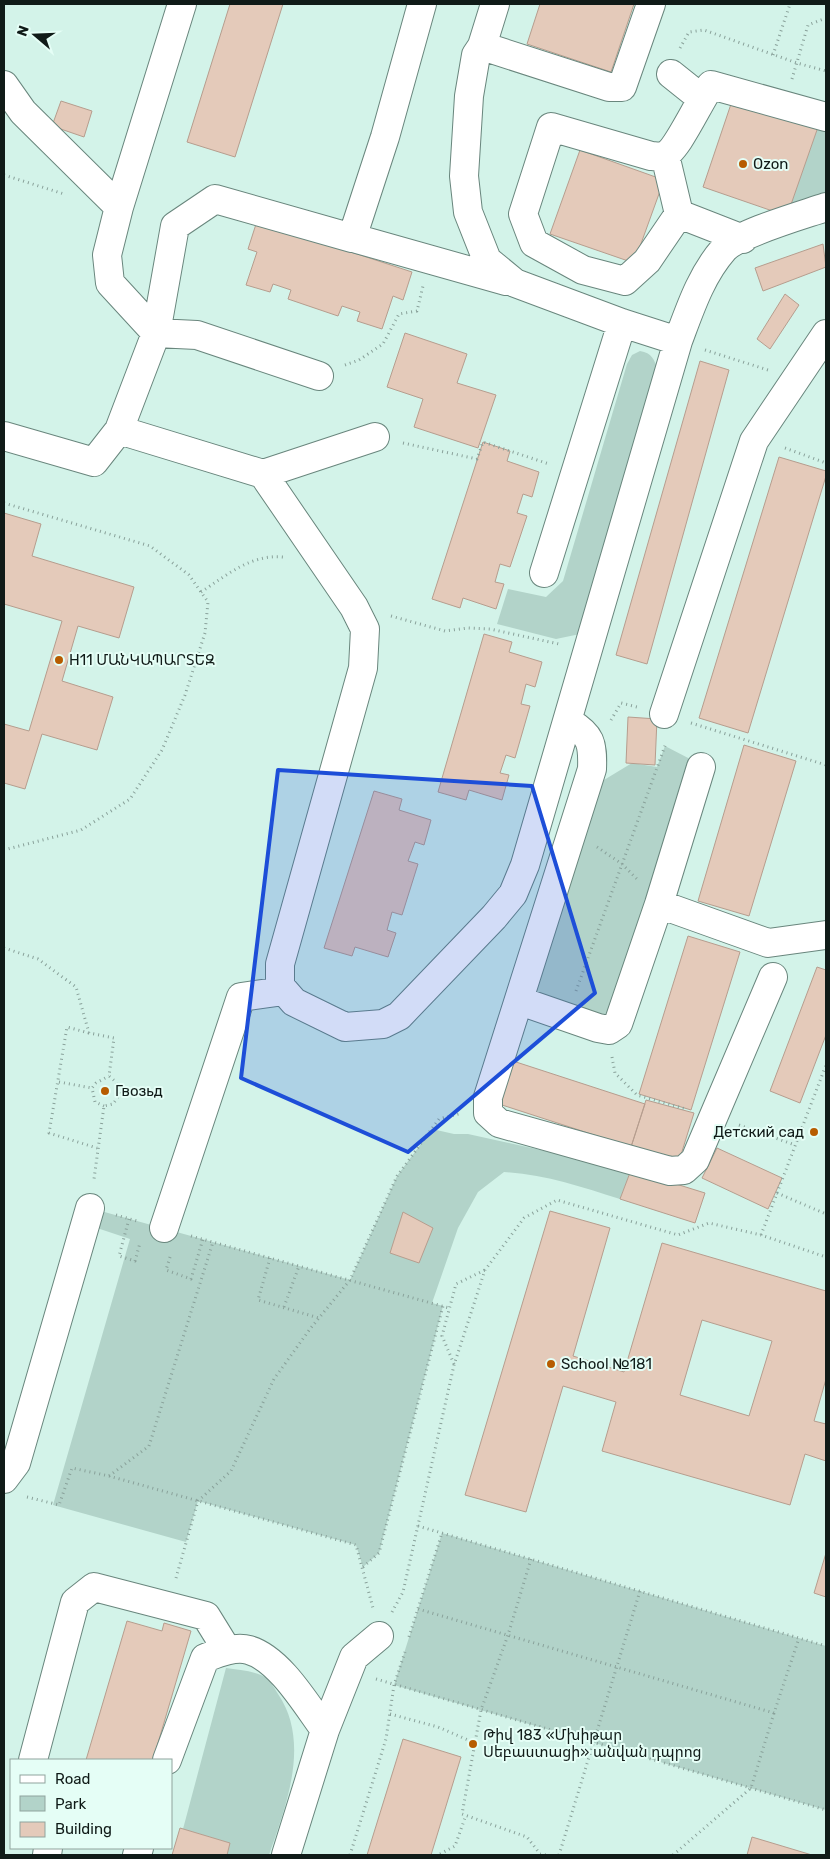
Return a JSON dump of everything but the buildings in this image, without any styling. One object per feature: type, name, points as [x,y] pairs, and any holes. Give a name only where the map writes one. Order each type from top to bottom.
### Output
[{"type":"lane","points":[[182,4],[119,207],[107,255],[110,283],[156,333],[197,335],[319,376]]},
{"type":"lane","points":[[4,436],[94,462],[119,430],[156,333],[175,226],[215,199],[352,238],[385,137],[422,4]]},
{"type":"lane","points":[[495,4],[482,46],[476,55],[469,96],[464,176],[468,212],[487,260],[515,284]]},
{"type":"lane","points":[[482,46],[609,87],[622,86],[651,4]]},
{"type":"lane","points":[[671,74],[701,98]]},
{"type":"lane","points":[[665,155],[679,214],[647,261],[624,281],[583,270],[534,243],[523,214],[551,126],[651,156],[665,155],[674,147],[701,98],[711,85],[826,117]]},
{"type":"lane","points":[[4,86],[23,112],[119,207]]},
{"type":"lane","points":[[263,474],[349,597],[365,629],[363,668],[280,964],[280,986],[294,1002],[346,1027],[383,1024],[399,1016],[513,894],[525,865],[569,722],[678,341],[696,292],[725,248],[760,229],[826,207]]},
{"type":"lane","points":[[679,214],[743,239]]},
{"type":"lane","points":[[357,239],[515,284],[678,341]]},
{"type":"lane","points":[[544,573],[622,323]]},
{"type":"lane","points":[[664,714],[756,438],[826,334]]},
{"type":"lane","points":[[119,430],[263,474],[376,437]]},
{"type":"lane","points":[[569,722],[585,732],[592,748],[592,769],[488,1097],[488,1113],[499,1123],[670,1171],[684,1170],[695,1160],[773,977]]},
{"type":"lane","points":[[520,1001],[608,1030],[618,1024],[659,904],[701,767]]},
{"type":"lane","points":[[659,904],[768,943],[821,930]]},
{"type":"lane","points":[[163,1228],[241,997],[284,991]]},
{"type":"lane","points":[[11,1487],[90,1208]]},
{"type":"lane","points":[[33,1759],[75,1602],[94,1587],[167,1604],[206,1616],[227,1650]]},
{"type":"lane","points":[[286,1855],[325,1730],[348,1671],[354,1657],[379,1636]]},
{"type":"lane","points":[[167,1759],[205,1658],[227,1650],[249,1650],[266,1659],[282,1674],[325,1730]]},
{"type":"path","points":[[773,55],[790,4]]},
{"type":"path","points":[[783,105],[808,25],[826,18]]},
{"type":"path","points":[[671,74],[679,50],[689,32],[704,30],[773,55],[826,71]]},
{"type":"path","points":[[319,376],[359,360],[384,344],[399,314],[417,311],[430,259]]},
{"type":"path","points":[[722,355],[747,363]]},
{"type":"path","points":[[376,437],[477,459],[483,442],[575,472]]},
{"type":"path","points":[[756,438],[826,463]]},
{"type":"path","points":[[4,503],[150,546],[190,575],[208,602],[205,633],[185,695],[162,750],[130,798],[81,830],[4,850]]},
{"type":"path","points":[[201,592],[246,563],[270,556]]},
{"type":"path","points":[[396,618],[446,631],[468,628],[490,629],[589,650]]},
{"type":"path","points":[[664,714],[826,765]]},
{"type":"path","points":[[576,991],[665,746]]},
{"type":"path","points":[[4,948],[38,959],[76,986],[89,1033]]},
{"type":"path","points":[[97,1148],[49,1133],[67,1027],[114,1038],[109,1076]]},
{"type":"path","points":[[608,1030],[615,1073],[637,1095],[695,1111],[713,1119]]},
{"type":"path","points":[[761,1235],[826,1065]]},
{"type":"path","points":[[92,1088],[96,1083],[109,1076]]},
{"type":"path","points":[[92,1088],[95,1102],[104,1106],[113,1104],[120,1094],[116,1082],[109,1076]]},
{"type":"path","points":[[59,1082],[92,1088]]},
{"type":"path","points":[[167,1604],[198,1501],[231,1471],[274,1379],[350,1280],[397,1176],[439,1119],[488,1105]]},
{"type":"path","points":[[104,1106],[90,1208],[449,1308]]},
{"type":"path","points":[[752,1128],[795,1145]]},
{"type":"path","points":[[777,1193],[826,1214]]},
{"type":"path","points":[[379,1636],[403,1592],[454,1365],[484,1270],[524,1218],[557,1200],[678,1235],[709,1223],[761,1235],[826,1257]]},
{"type":"path","points":[[129,1219],[119,1256],[135,1261],[163,1228]]},
{"type":"path","points":[[163,1228],[166,1270],[191,1279],[203,1239]]},
{"type":"path","points":[[109,1476],[149,1446],[213,1242]]},
{"type":"path","points":[[270,1258],[258,1300],[319,1318]]},
{"type":"path","points":[[284,1308],[299,1266]]},
{"type":"path","points":[[454,1365],[442,1336],[456,1284],[484,1270]]},
{"type":"path","points":[[363,1567],[379,1553],[443,1306]]},
{"type":"path","points":[[11,1487],[59,1505],[72,1468],[109,1476],[356,1545],[370,1597]]},
{"type":"path","points":[[418,1526],[826,1646]]},
{"type":"path","points":[[350,1855],[386,1739],[394,1685],[442,1532]]},
{"type":"path","points":[[531,1559],[508,1635],[481,1710],[462,1814],[527,1837],[540,1854],[546,1855]]},
{"type":"path","points":[[560,1855],[640,1591]]},
{"type":"path","points":[[418,1609],[774,1713]]},
{"type":"path","points":[[672,1855],[751,1788],[799,1638]]},
{"type":"path","points":[[348,1671],[826,1810]]},
{"type":"path","points":[[390,1714],[438,1727],[475,1743]]},
{"type":"path","points":[[440,1854],[455,1846],[466,1816]]},
{"type":"highlighted area","points":[[278,770],[532,786],[595,993],[408,1152],[241,1078]]},
{"type":"green space","points":[[818,127],[826,129],[826,196],[790,206]]},
{"type":"green space","points":[[640,351],[652,357],[658,370],[580,634],[556,639],[497,624],[508,589],[546,597],[563,581],[627,364],[632,355]]},
{"type":"green space","points":[[665,746],[692,760],[608,1030],[520,1001],[599,783],[632,763],[657,767]]},
{"type":"green space","points":[[432,1129],[454,1134],[468,1134],[631,1170],[620,1199],[548,1178],[504,1172],[478,1192],[458,1228],[432,1303],[443,1306],[379,1553],[363,1567],[356,1545],[198,1501],[186,1542],[53,1505],[130,1239],[88,1225],[90,1208],[350,1280],[397,1176]]},
{"type":"green space","points":[[442,1533],[826,1646],[826,1810],[394,1685]]},
{"type":"green space","points":[[226,1668],[253,1672],[267,1678],[288,1713],[293,1733],[294,1753],[288,1795],[269,1855],[227,1855],[230,1843],[183,1829]]},
{"type":"place","name":"Ozon","points":[[743,164]]},
{"type":"place","name":"H11 ՄԱՆԿԱՊԱՐՏԵԶ","points":[[59,660]]},
{"type":"place","name":"Гвозьд","points":[[105,1091]]},
{"type":"place","name":"Детский сад","points":[[814,1132]]},
{"type":"place","name":"School №181","points":[[551,1364]]},
{"type":"place","name":"Թիվ 183 «Մխիթար Սեբաստացի» անվան դպրոց","points":[[473,1744]]}]
